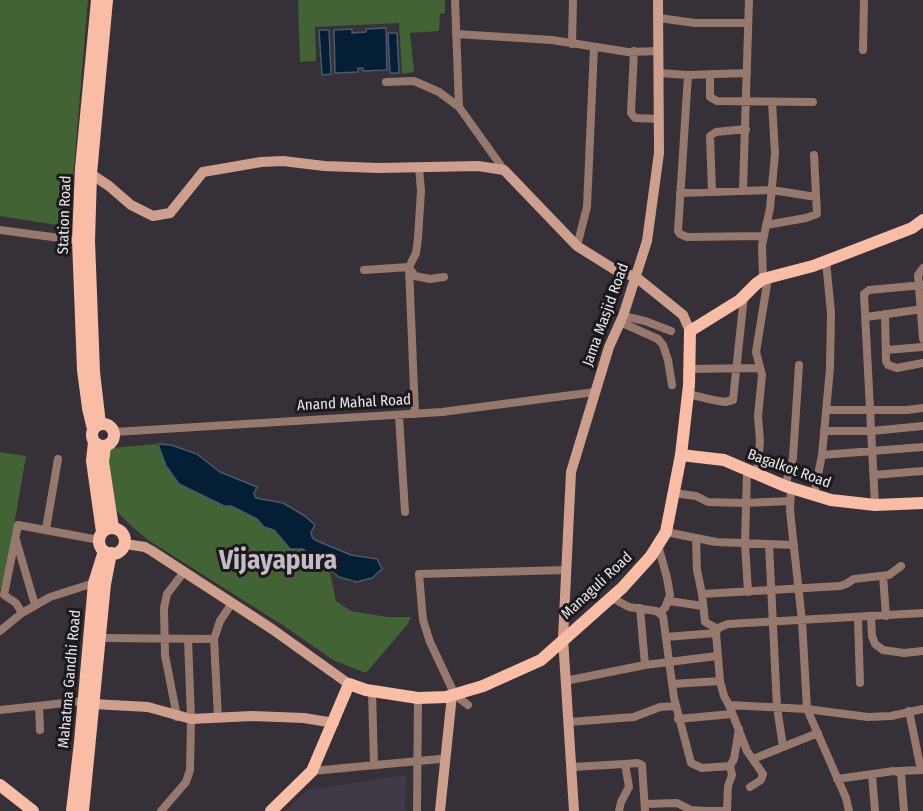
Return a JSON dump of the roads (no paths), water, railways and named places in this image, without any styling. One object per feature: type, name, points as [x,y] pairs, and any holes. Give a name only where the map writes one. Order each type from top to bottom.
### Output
[{"type":"main road","name":"Station Road","points":[[97,0],[83,241],[83,370],[88,408],[98,436],[92,461],[106,541]]},
{"type":"main road","name":"Station Road","points":[[86,171],[107,0]]},
{"type":"main road","points":[[690,331],[744,296],[766,278],[826,261],[912,228],[923,220]]},
{"type":"main road","name":"Managuli Road","points":[[349,684],[372,692],[418,698],[451,696],[483,686],[541,660],[563,638],[622,588],[651,556],[666,532],[681,455],[688,394],[690,331]]},
{"type":"main road","points":[[111,427],[114,432],[111,444],[98,436],[111,427]]},
{"type":"main road","name":"Bagalkot Road","points":[[681,455],[724,460],[788,487],[839,502],[875,505],[923,503]]},
{"type":"main road","points":[[121,531],[125,539],[120,551],[106,541],[121,531]]},
{"type":"main road","name":"Mahatma Gandhi Road","points":[[82,811],[94,583],[106,541]]},
{"type":"main road","name":"Mahatma Gandhi Road","points":[[72,811],[100,638],[106,541]]},
{"type":"main road","points":[[271,811],[312,771],[349,684]]},
{"type":"main road","points":[[0,785],[33,811]]},
{"type":"street","points":[[455,0],[459,107]]},
{"type":"street","points":[[572,44],[573,0]]},
{"type":"street","name":"Jama Masjid Road","points":[[574,811],[563,638],[571,472],[609,347],[622,319],[647,241],[659,153],[658,0]]},
{"type":"street","points":[[743,190],[749,0]]},
{"type":"street","points":[[863,50],[864,0]]},
{"type":"street","points":[[658,18],[695,23],[748,23]]},
{"type":"street","points":[[456,34],[552,40],[634,51],[659,51]]},
{"type":"street","points":[[577,246],[587,207],[594,47]]},
{"type":"street","points":[[634,51],[631,113],[635,118],[659,119]]},
{"type":"street","points":[[659,73],[688,75],[747,73]]},
{"type":"street","points":[[710,74],[713,100],[813,102]]},
{"type":"street","points":[[688,75],[678,231],[682,237],[764,236]]},
{"type":"street","points":[[386,82],[414,81],[439,92],[459,107],[504,170],[577,246],[617,271],[636,277],[683,315],[690,331]]},
{"type":"street","points":[[748,592],[746,503],[760,441],[758,416],[762,384],[756,352],[766,278],[764,236],[775,154],[772,102]]},
{"type":"street","points":[[712,192],[710,136],[716,132],[746,129]]},
{"type":"street","points":[[766,225],[818,214],[814,155]]},
{"type":"street","points":[[86,171],[109,186],[131,205],[153,216],[170,213],[203,172],[239,165],[283,161],[324,166],[379,168],[478,166],[504,170]]},
{"type":"street","points":[[415,414],[409,267],[416,253],[418,238],[421,191],[419,167]]},
{"type":"street","points":[[680,193],[772,189],[816,197]]},
{"type":"street","points":[[0,230],[83,241]]},
{"type":"street","points":[[814,494],[822,455],[832,327],[826,261]]},
{"type":"street","points":[[364,270],[409,267]]},
{"type":"street","points":[[409,267],[415,276],[430,279],[444,277]]},
{"type":"street","points":[[923,268],[918,275],[923,339]]},
{"type":"street","points":[[875,505],[864,294],[866,291],[920,285]]},
{"type":"street","points":[[688,394],[713,400],[730,401],[734,396],[744,296]]},
{"type":"street","points":[[866,317],[922,309]]},
{"type":"street","points":[[885,314],[886,361],[892,367],[923,363]]},
{"type":"street","points":[[622,319],[645,321],[671,331]]},
{"type":"street","points":[[622,319],[657,339],[663,345],[672,385]]},
{"type":"street","points":[[886,350],[923,347]]},
{"type":"street","points":[[800,364],[794,458],[788,487],[802,621],[807,709],[846,798],[849,811]]},
{"type":"street","points":[[689,369],[760,368]]},
{"type":"street","name":"Anand Mahal Road","points":[[114,432],[305,419],[399,416],[595,392]]},
{"type":"street","points":[[826,410],[871,411],[923,408]]},
{"type":"street","points":[[399,416],[405,512]]},
{"type":"street","points":[[824,431],[872,431],[923,426]]},
{"type":"street","points":[[822,455],[923,447]]},
{"type":"street","points":[[46,530],[58,459]]},
{"type":"street","points":[[874,475],[923,471]]},
{"type":"street","points":[[674,493],[696,496],[708,502],[790,501]]},
{"type":"street","points":[[22,613],[16,603],[2,594],[18,525],[106,541]]},
{"type":"street","points":[[666,532],[696,539],[794,545]]},
{"type":"street","points":[[15,538],[35,605]]},
{"type":"street","points":[[696,539],[697,570],[705,622],[717,631]]},
{"type":"street","points":[[124,544],[145,547],[349,684]]},
{"type":"street","points":[[769,544],[777,707],[783,747]]},
{"type":"street","points":[[658,545],[667,578],[669,601],[660,612]]},
{"type":"street","points":[[702,594],[840,586],[854,579],[883,576],[896,571],[901,566]]},
{"type":"street","points":[[440,811],[451,696],[426,630],[419,574],[567,570]]},
{"type":"street","points":[[177,717],[165,655],[164,608],[167,594],[184,572]]},
{"type":"street","points":[[883,576],[886,616]]},
{"type":"street","points":[[0,631],[22,613],[50,597],[94,583]]},
{"type":"street","points":[[610,597],[629,607],[660,612],[663,616],[678,719],[691,763],[702,768],[730,766]]},
{"type":"street","points":[[669,601],[703,606]]},
{"type":"street","points":[[219,718],[214,639],[220,621],[231,603]]},
{"type":"street","points":[[640,608],[645,665]]},
{"type":"street","points":[[666,637],[717,631],[728,624],[923,613]]},
{"type":"street","points":[[871,617],[872,636],[875,644],[883,650],[904,653],[923,651]]},
{"type":"street","points":[[858,618],[860,683]]},
{"type":"street","points":[[717,631],[717,656],[724,696],[740,729],[747,751],[761,770],[763,777],[750,787]]},
{"type":"street","points":[[100,638],[214,639]]},
{"type":"street","points":[[161,811],[189,776],[192,719],[188,639]]},
{"type":"street","points":[[565,681],[645,665],[717,656]]},
{"type":"street","points":[[672,684],[720,681]]},
{"type":"street","points":[[372,692],[374,765]]},
{"type":"street","points":[[451,696],[468,705]]},
{"type":"street","points":[[433,811],[451,696]]},
{"type":"street","points":[[417,811],[418,698]]},
{"type":"street","points":[[0,710],[88,703],[148,707],[177,717],[192,719],[252,716],[295,717],[334,723]]},
{"type":"street","points":[[729,705],[807,709],[868,717],[891,716],[922,708]]},
{"type":"street","points":[[39,706],[40,730]]},
{"type":"street","points":[[569,722],[634,717],[660,707],[676,706]]},
{"type":"street","points":[[837,779],[894,771],[922,770],[909,711]]},
{"type":"street","points":[[678,719],[732,714]]},
{"type":"street","points":[[572,767],[638,763],[642,765],[645,808],[677,803],[691,810],[727,811],[728,786],[732,775],[730,766],[734,759],[740,729]]},
{"type":"street","points":[[753,759],[818,733]]},
{"type":"street","points":[[312,771],[440,759]]},
{"type":"street","points":[[619,811],[628,787],[625,765]]},
{"type":"street","points":[[894,771],[901,773],[903,778],[904,811]]},
{"type":"street","points":[[872,775],[875,811]]},
{"type":"water","points":[[386,28],[387,70],[363,71],[363,68],[358,68],[358,72],[335,73],[334,30],[352,29],[352,33],[366,32],[366,29]]},
{"type":"water","points":[[319,30],[329,30],[331,74],[322,75]]},
{"type":"water","points":[[388,33],[397,33],[399,73],[390,73]]},
{"type":"water","points":[[158,444],[171,445],[197,454],[220,472],[257,487],[254,493],[256,498],[283,503],[315,525],[311,532],[315,540],[351,555],[377,559],[382,569],[372,578],[357,582],[339,577],[303,549],[290,549],[274,530],[264,527],[257,519],[179,484],[166,466]]},
{"type":"district","name":"Vijayapura","points":[[278,561]]}]
